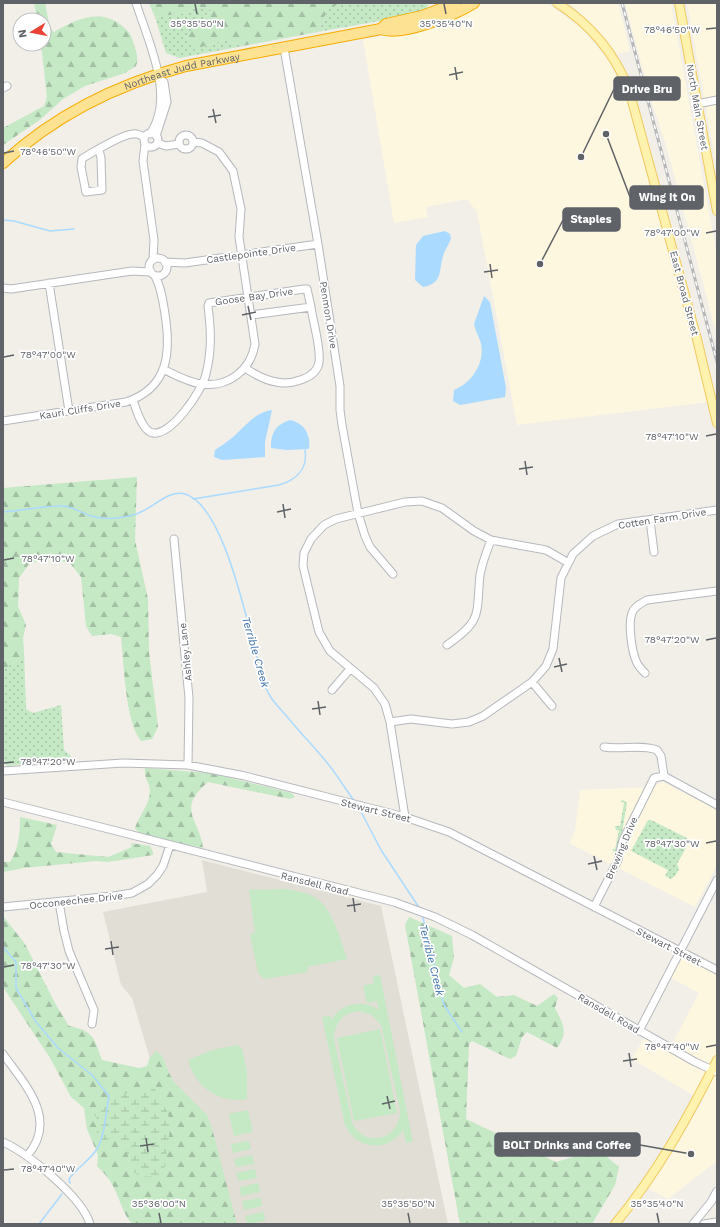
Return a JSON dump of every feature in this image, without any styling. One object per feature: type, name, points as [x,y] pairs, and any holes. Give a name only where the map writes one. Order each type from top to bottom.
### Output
[{"type":"highway","name":"Northeast Judd Parkway","points":[[381,29],[386,24],[428,14],[456,3]]},
{"type":"highway","name":"Northeast Judd Parkway","points":[[3,163],[23,145],[58,120],[104,95],[186,66],[381,29],[387,31],[431,23],[458,13],[474,3]]},
{"type":"main road","name":"East Broad Street","points":[[557,3],[577,17],[601,42],[617,65],[629,90],[699,346],[717,423]]},
{"type":"main road","name":"North Main Street","points":[[679,3],[717,211]]},
{"type":"main road","points":[[615,1224],[641,1192],[664,1158],[715,1071],[717,1060]]},
{"type":"street","points":[[132,271],[151,262],[154,240],[144,166],[160,108],[159,76],[136,3]]},
{"type":"street","name":"Penmon Drive","points":[[284,48],[318,244],[340,386],[342,425],[358,514],[370,547],[393,574]]},
{"type":"street","points":[[697,104],[717,100]]},
{"type":"street","points":[[99,150],[101,158],[102,190],[86,192],[80,163],[84,158],[99,150],[132,134],[166,146],[179,144]]},
{"type":"street","points":[[179,144],[180,139],[185,135],[190,136],[193,142]]},
{"type":"street","points":[[179,144],[183,149],[187,150],[192,146],[193,142]]},
{"type":"street","points":[[164,369],[188,380],[203,384],[223,383],[232,379],[245,368],[252,358],[255,344],[239,232],[241,209],[233,171],[219,152],[202,143],[193,142]]},
{"type":"street","points":[[154,240],[163,260]]},
{"type":"street","name":"Castlepointe Drive","points":[[151,262],[163,260],[185,263],[318,244]]},
{"type":"street","name":"Kauri Cliffs Drive","points":[[3,421],[119,404],[132,400],[151,386],[164,369],[168,356],[169,344],[162,294],[165,272],[163,260]]},
{"type":"street","name":"Kauri Cliffs Drive","points":[[151,262],[153,274],[162,294]]},
{"type":"street","name":"Castlepointe Drive","points":[[153,274],[165,272],[185,263]]},
{"type":"street","points":[[3,288],[11,289],[132,271],[153,274]]},
{"type":"street","points":[[49,283],[69,411]]},
{"type":"street","name":"Goose Bay Drive","points":[[132,400],[146,429],[157,433],[169,426],[196,398],[203,384],[211,345],[208,304],[212,301],[307,290],[311,307]]},
{"type":"street","points":[[245,368],[275,382],[297,380],[313,374],[319,362],[311,307],[252,315]]},
{"type":"street","points":[[405,816],[390,722],[383,698],[374,688],[330,651],[322,638],[306,581],[303,560],[308,544],[319,530],[336,519],[405,502],[431,503],[442,508],[474,531],[491,540],[546,550],[567,562]]},
{"type":"street","name":"Cotten Farm Drive","points":[[390,722],[411,719],[452,724],[469,722],[483,716],[532,682],[546,666],[553,649],[556,631],[559,587],[567,562],[579,547],[601,531],[618,524],[717,510]]},
{"type":"street","points":[[650,520],[654,552]]},
{"type":"street","name":"Ashley Lane","points":[[174,539],[188,691],[190,724],[188,766]]},
{"type":"street","points":[[447,645],[468,630],[476,617],[480,574],[491,540]]},
{"type":"street","points":[[645,673],[637,665],[634,654],[630,620],[632,611],[638,605],[647,600],[717,591]]},
{"type":"street","points":[[332,690],[350,669]]},
{"type":"street","points":[[532,682],[552,706]]},
{"type":"street","points":[[604,747],[616,749],[648,747],[657,750],[661,756],[664,776],[717,805]]},
{"type":"street","name":"Stewart Street","points":[[3,771],[115,764],[188,766],[246,776],[405,816],[449,832],[717,970]]},
{"type":"street","name":"Brewing Drive","points":[[594,907],[618,860],[623,840],[654,778],[664,776]]},
{"type":"street","name":"Ransdell Road","points":[[3,802],[389,901],[435,916],[472,935],[639,1032],[715,1071]]},
{"type":"street","name":"Occoneechee Drive","points":[[3,907],[119,896],[139,890],[158,875],[163,866],[170,845]]},
{"type":"street","points":[[639,1032],[717,880]]},
{"type":"street","points":[[59,902],[64,931],[70,951],[94,1010],[92,1024]]},
{"type":"street","points":[[3,1054],[33,1097],[39,1112],[40,1130],[36,1142],[27,1156]]},
{"type":"street","points":[[3,1142],[27,1156],[73,1196],[85,1211],[90,1224]]},
{"type":"street","points":[[693,1224],[711,1202],[717,1191]]},
{"type":"street","points":[[704,1224],[717,1222]]},
{"type":"shaded area","points":[[481,3],[547,3],[581,28],[609,61],[625,94],[709,402],[517,425],[477,212],[467,199],[426,207],[428,217],[394,223],[363,40],[427,28],[471,9]]},
{"type":"shaded area","points":[[569,3],[618,3],[630,51],[617,54],[590,22]]},
{"type":"shaded area","points":[[625,3],[671,3],[717,256],[717,336],[666,145],[649,93]]},
{"type":"shaded area","points":[[687,3],[717,3],[717,170],[691,25]]},
{"type":"shaded area","points":[[663,782],[717,810],[717,865],[695,907],[569,843],[575,831],[580,790],[653,787]]},
{"type":"shaded area","points":[[202,860],[381,906],[448,1224],[235,1224],[153,1069],[132,998],[121,985],[103,912],[207,892]]},
{"type":"shaded area","points":[[682,954],[714,970],[717,965],[717,1161],[668,1199],[647,1188],[664,1165],[703,1101],[632,1059],[644,1038],[668,1052],[699,993],[670,977]]},
{"type":"green space","points":[[34,3],[45,3],[47,12],[36,12]]},
{"type":"green space","points":[[149,3],[338,3],[333,8],[326,10],[325,16],[319,21],[323,31],[243,46],[225,40],[198,48],[187,41],[192,29],[211,11],[209,8],[195,7],[185,13],[155,17]]},
{"type":"green space","points":[[338,3],[429,3],[426,9],[430,12],[323,31],[319,21],[325,16],[326,10],[333,8]]},
{"type":"green space","points":[[195,7],[209,8],[211,11],[205,16],[198,48],[225,40],[243,46],[180,58],[166,53],[155,17],[185,13]]},
{"type":"green space","points":[[104,17],[121,25],[130,34],[137,54],[136,66],[125,73],[85,86],[63,99],[41,119],[3,145],[3,128],[44,106],[47,97],[42,52],[52,52],[52,30],[54,32],[70,23],[87,18]]},
{"type":"green space","points":[[137,477],[135,540],[148,599],[149,652],[158,727],[152,739],[141,741],[136,732],[128,706],[121,637],[111,634],[92,636],[86,626],[81,577],[70,563],[47,558],[29,564],[19,578],[18,606],[26,625],[23,638],[24,652],[16,662],[3,669],[3,488]]},
{"type":"green space","points":[[24,652],[26,709],[33,713],[61,705],[64,750],[72,757],[7,766],[3,758],[3,669],[16,662]]},
{"type":"green space","points":[[145,768],[209,773],[292,793],[295,797],[290,799],[208,782],[198,792],[193,800],[191,808],[203,848],[140,834],[135,828],[150,795],[149,784],[145,775]]},
{"type":"green space","points":[[623,800],[627,803],[619,850],[614,852],[612,849],[615,849],[619,831],[616,830],[615,826],[620,826],[624,803],[620,801]]},
{"type":"green space","points":[[20,817],[57,825],[51,844],[56,852],[108,857],[132,847],[131,843],[150,846],[153,855],[108,862],[96,861],[24,868],[3,872],[3,862],[10,862],[17,846]]},
{"type":"green space","points":[[648,820],[651,820],[687,838],[685,843],[687,846],[677,864],[679,869],[675,876],[671,879],[665,876],[668,870],[631,851]]},
{"type":"green space","points":[[288,889],[314,897],[326,908],[339,934],[347,959],[307,967],[308,972],[264,979],[258,973],[250,935],[255,932],[249,890]]},
{"type":"green space","points":[[3,916],[25,944],[56,1005],[69,1026],[84,1030],[92,1037],[102,1060],[139,1068],[147,1066],[149,1059],[156,1051],[162,1056],[175,1083],[207,1115],[212,1128],[237,1224],[133,1224],[130,1221],[124,1212],[111,1183],[106,1175],[97,1166],[98,1155],[87,1129],[84,1108],[71,1097],[50,1058],[3,987]]},
{"type":"green space","points":[[409,917],[452,936],[454,958],[449,975],[464,988],[480,984],[497,997],[514,995],[537,1006],[554,994],[558,998],[555,1008],[564,1028],[564,1033],[557,1048],[527,1032],[522,1037],[516,1056],[510,1059],[472,1041],[469,1044],[466,1119],[556,1162],[573,1157],[588,1148],[602,1153],[619,1167],[615,1185],[592,1224],[460,1224],[405,925]]},
{"type":"green space","points":[[380,975],[413,1142],[406,1143],[403,1130],[397,1137],[381,1145],[372,1146],[364,1144],[350,1133],[345,1125],[322,1017],[330,1016],[331,1020],[341,1010],[353,1004],[366,1005],[379,1010],[377,1001],[367,1003],[363,986],[374,983],[373,976]],"holes":[[[359,1011],[372,1015],[381,1025],[400,1111],[399,1120],[395,1128],[389,1134],[374,1138],[367,1137],[359,1132],[353,1125],[334,1039],[334,1033],[338,1023],[344,1016]]]},
{"type":"green space","points":[[380,1029],[397,1113],[354,1121],[337,1038]]},
{"type":"green space","points":[[237,1045],[242,1048],[247,1072],[247,1099],[237,1100],[218,1096],[202,1086],[191,1070],[188,1060],[212,1050]]},
{"type":"green space","points":[[154,1088],[168,1113],[170,1128],[165,1166],[158,1175],[146,1177],[133,1171],[122,1143],[110,1139],[98,1142],[96,1134],[100,1124],[92,1111],[109,1096]]},
{"type":"green space","points":[[248,1110],[253,1132],[234,1136],[229,1114]]},
{"type":"green space","points":[[249,1141],[251,1149],[233,1153],[231,1144]]},
{"type":"green space","points":[[252,1155],[254,1164],[236,1167],[234,1159]]},
{"type":"green space","points":[[255,1169],[257,1178],[238,1181],[236,1173]]},
{"type":"green space","points":[[258,1183],[260,1192],[241,1196],[240,1187]]},
{"type":"green space","points":[[261,1198],[262,1206],[244,1210],[242,1201]]},
{"type":"green space","points":[[264,1212],[265,1221],[247,1224],[245,1216]]},
{"type":"water","points":[[445,231],[450,234],[451,239],[442,259],[439,275],[430,285],[423,287],[415,280],[416,245],[423,236]]},
{"type":"water","points":[[484,296],[490,302],[506,388],[505,397],[460,405],[453,401],[454,390],[466,383],[471,378],[481,359],[481,344],[474,324]]},
{"type":"water","points":[[272,410],[265,442],[265,457],[222,460],[214,457],[215,450],[233,437],[251,420],[266,411]]},
{"type":"water","points":[[290,420],[295,421],[306,430],[309,439],[309,449],[286,450],[271,448],[273,434],[277,427]]},
{"type":"waterway","points":[[3,220],[14,221],[50,231],[74,229]]},
{"type":"waterway","points":[[193,499],[285,483],[300,473],[305,463],[305,450]]},
{"type":"waterway","name":"Terrible Creek","points":[[3,512],[64,506],[87,515],[118,518],[140,513],[165,497],[178,493],[185,494],[200,504],[214,523],[226,549],[236,579],[259,666],[269,695],[327,763],[355,802]]},
{"type":"waterway","name":"Terrible Creek","points":[[359,808],[381,850],[420,909]]},
{"type":"waterway","name":"Terrible Creek","points":[[422,914],[444,1005],[462,1032]]},
{"type":"waterway","points":[[3,947],[16,962],[16,988],[36,1022],[58,1048],[92,1075],[109,1096],[104,1130],[100,1144],[94,1153],[69,1179],[70,1183]]},
{"type":"waterway","points":[[39,1224],[62,1194]]},
{"type":"railway","points":[[622,3],[717,362]]},
{"type":"place","name":"Wing It On","points":[[606,134]]},
{"type":"place","name":"Drive Bru","points":[[581,157]]},
{"type":"place","name":"Staples","points":[[540,264]]},
{"type":"place","name":"BOLT Drinks and Coffee","points":[[691,1154]]}]
